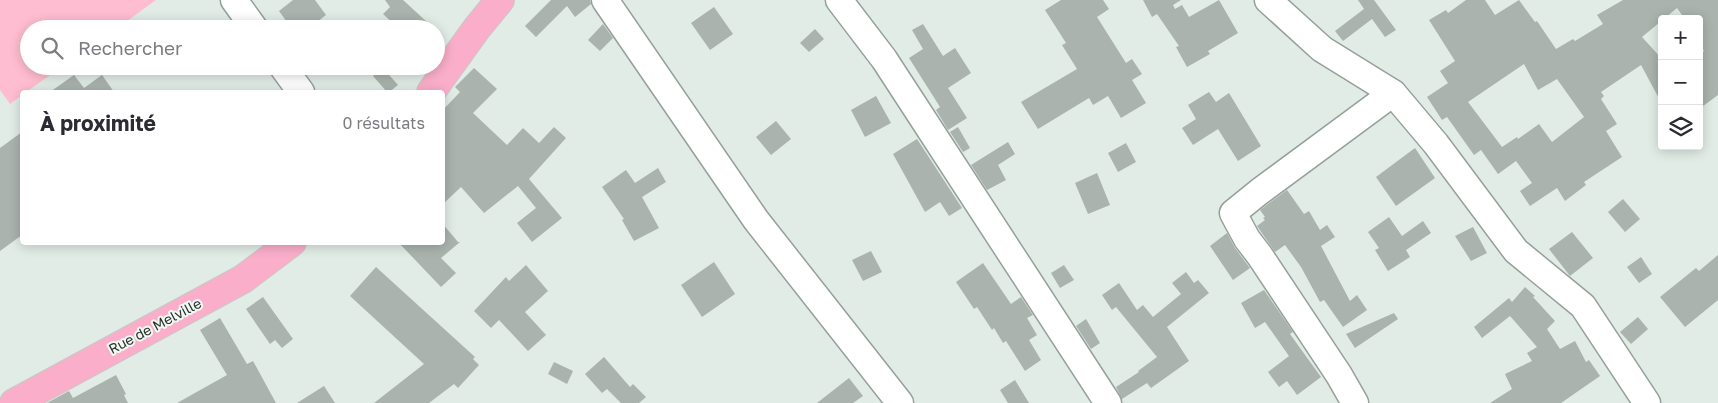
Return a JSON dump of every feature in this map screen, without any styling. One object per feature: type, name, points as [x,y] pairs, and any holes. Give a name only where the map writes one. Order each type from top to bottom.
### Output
[{"type":"main road","points":[[445,73],[500,0]]},
{"type":"main road","points":[[432,90],[443,75]]},
{"type":"main road","name":"Rue de Melville","points":[[18,402],[243,280],[288,245]]},
{"type":"street","points":[[234,0],[248,20]]},
{"type":"street","points":[[605,0],[756,220],[900,403]]},
{"type":"street","points":[[839,0],[884,59],[1108,403]]},
{"type":"street","points":[[1268,0],[1322,49],[1393,93],[1436,144],[1516,251],[1583,306],[1647,403]]},
{"type":"street","points":[[289,75],[300,90]]},
{"type":"street","points":[[1355,403],[1334,367],[1247,239],[1232,213],[1393,93]]},
{"type":"shaded area","points":[[0,0],[156,0],[128,20],[20,20],[20,75],[50,75],[29,90],[20,90],[20,96],[10,104],[0,90]]},
{"type":"building","points":[[293,0],[315,0],[326,15],[320,20],[286,20],[279,11]]},
{"type":"building","points":[[385,0],[403,0],[425,20],[389,20],[383,14],[390,7]]},
{"type":"building","points":[[551,0],[590,0],[591,4],[575,17],[567,6],[536,37],[525,26]]},
{"type":"building","points":[[1061,0],[1103,0],[1109,9],[1097,17],[1126,63],[1132,59],[1142,74],[1132,80],[1146,103],[1121,118],[1108,96],[1093,105],[1089,98],[1038,129],[1021,102],[1077,69],[1062,45],[1066,43],[1045,10]]},
{"type":"building","points":[[1143,0],[1181,0],[1173,5],[1175,9],[1182,5],[1189,17],[1219,0],[1238,33],[1208,51],[1210,54],[1187,67],[1176,47],[1179,46],[1157,14],[1152,17]]},
{"type":"building","points":[[1358,0],[1374,0],[1396,30],[1385,37],[1372,19],[1343,41],[1335,31],[1364,9]]},
{"type":"building","points":[[1466,0],[1485,0],[1495,15],[1519,0],[1535,22],[1537,21],[1556,49],[1573,39],[1575,41],[1603,24],[1597,15],[1623,0],[1718,0],[1718,95],[1703,106],[1703,15],[1682,15],[1677,8],[1669,15],[1658,15],[1658,24],[1642,37],[1658,55],[1658,97],[1641,65],[1601,92],[1604,96],[1601,99],[1617,124],[1606,131],[1622,157],[1584,182],[1586,185],[1565,201],[1557,188],[1530,206],[1520,191],[1532,183],[1516,161],[1498,174],[1481,150],[1474,155],[1447,117],[1442,120],[1427,97],[1448,83],[1440,71],[1455,61],[1429,20],[1446,10],[1448,13]],"holes":[[[1524,64],[1538,90],[1557,79],[1584,117],[1552,142],[1539,124],[1518,139],[1517,137],[1502,147],[1468,102]]]},
{"type":"building","points":[[714,7],[733,34],[710,50],[691,23]]},
{"type":"building","points":[[603,24],[613,38],[600,51],[588,40]]},
{"type":"building","points":[[923,24],[943,56],[955,48],[971,73],[948,88],[967,118],[948,130],[936,110],[940,107],[909,58],[923,49],[912,30]]},
{"type":"building","points":[[815,29],[824,39],[809,52],[800,43]]},
{"type":"building","points":[[474,68],[497,89],[473,113],[507,145],[523,128],[539,143],[554,127],[566,138],[529,179],[562,218],[532,242],[517,223],[536,208],[518,186],[484,213],[461,187],[445,202],[445,108],[460,92],[455,87]]},
{"type":"building","points":[[74,75],[84,88],[102,75],[113,90],[53,90]]},
{"type":"building","points":[[389,75],[398,85],[392,90],[385,90],[373,76]]},
{"type":"building","points":[[1209,92],[1216,102],[1229,93],[1261,146],[1238,161],[1218,129],[1193,145],[1182,128],[1196,119],[1188,105]]},
{"type":"building","points":[[876,96],[891,123],[865,137],[851,110]]},
{"type":"building","points":[[776,121],[791,139],[771,155],[756,137]]},
{"type":"building","points":[[958,127],[970,148],[963,152],[950,132]]},
{"type":"building","points":[[20,133],[20,236],[0,251],[0,148]]},
{"type":"building","points":[[917,139],[962,208],[949,216],[940,202],[925,212],[893,154]]},
{"type":"building","points":[[1008,142],[1015,154],[998,165],[1006,180],[987,190],[971,165]]},
{"type":"building","points":[[1126,143],[1136,162],[1118,172],[1108,153]]},
{"type":"building","points":[[1415,148],[1435,178],[1396,206],[1376,177]]},
{"type":"building","points":[[658,168],[666,182],[642,197],[659,228],[634,241],[622,220],[624,219],[602,187],[626,170],[635,183]]},
{"type":"building","points":[[1097,173],[1110,205],[1088,214],[1075,183]]},
{"type":"building","points":[[1287,190],[1304,214],[1309,211],[1320,230],[1327,225],[1335,237],[1321,246],[1350,301],[1357,295],[1367,310],[1343,327],[1324,300],[1320,302],[1301,267],[1285,245],[1275,252],[1257,226],[1265,220],[1260,210]]},
{"type":"building","points":[[1623,199],[1640,219],[1625,232],[1608,212]]},
{"type":"building","points":[[1389,217],[1402,236],[1423,221],[1431,233],[1406,250],[1410,257],[1388,271],[1375,250],[1379,248],[1368,232]]},
{"type":"building","points":[[445,227],[460,242],[441,258],[456,273],[441,287],[401,245],[445,245]]},
{"type":"building","points":[[1473,227],[1487,253],[1471,261],[1455,236]]},
{"type":"building","points":[[1572,232],[1593,258],[1570,276],[1549,249]]},
{"type":"building","points":[[1227,233],[1235,248],[1250,268],[1233,280],[1210,246]]},
{"type":"building","points":[[871,251],[882,272],[863,281],[852,260]]},
{"type":"building","points":[[1718,255],[1718,300],[1685,327],[1660,297],[1696,268],[1699,271]]},
{"type":"building","points":[[1641,257],[1652,274],[1639,283],[1627,267]]},
{"type":"building","points":[[714,262],[735,294],[702,317],[681,285]]},
{"type":"building","points":[[983,263],[1011,304],[1021,297],[1033,315],[1027,318],[1037,335],[1029,340],[1041,360],[1025,371],[1006,341],[1003,343],[977,307],[974,309],[956,282]]},
{"type":"building","points":[[526,265],[548,291],[525,312],[546,335],[528,351],[499,320],[491,328],[474,311],[506,277],[509,281]]},
{"type":"building","points":[[1064,265],[1074,280],[1060,288],[1051,273]]},
{"type":"building","points":[[376,267],[475,357],[473,359],[479,365],[458,388],[454,384],[429,403],[374,403],[424,364],[350,296]]},
{"type":"building","points":[[1186,272],[1194,283],[1198,280],[1209,293],[1167,327],[1189,361],[1151,388],[1147,383],[1122,399],[1116,387],[1157,357],[1116,307],[1112,310],[1102,295],[1119,283],[1137,310],[1143,305],[1153,317],[1181,294],[1172,283]]},
{"type":"building","points":[[1525,287],[1535,296],[1533,297],[1555,321],[1547,329],[1560,349],[1575,341],[1586,362],[1589,360],[1600,376],[1561,403],[1490,403],[1512,389],[1505,374],[1532,361],[1527,353],[1537,347],[1510,316],[1482,338],[1474,327],[1509,298],[1512,302]]},
{"type":"building","points":[[1264,290],[1293,332],[1290,334],[1321,377],[1297,395],[1287,381],[1279,387],[1268,372],[1289,356],[1265,322],[1255,328],[1241,303]]},
{"type":"building","points":[[263,297],[293,339],[282,348],[275,340],[270,344],[246,309]]},
{"type":"building","points":[[1394,313],[1398,319],[1355,348],[1346,334]]},
{"type":"building","points":[[1638,317],[1648,329],[1631,344],[1620,332]]},
{"type":"building","points":[[220,318],[247,364],[253,361],[276,403],[177,403],[227,375],[200,330]]},
{"type":"building","points":[[1086,319],[1100,343],[1091,349],[1076,326]]},
{"type":"building","points":[[604,357],[630,387],[633,384],[646,397],[639,403],[621,403],[607,389],[602,393],[585,374]]},
{"type":"building","points":[[554,362],[573,371],[567,384],[548,374]]},
{"type":"building","points":[[116,375],[126,394],[124,395],[128,403],[47,403],[69,391],[73,398]]},
{"type":"building","points":[[849,378],[863,396],[853,403],[817,403]]},
{"type":"building","points":[[1015,380],[1029,403],[1008,403],[1000,390]]},
{"type":"building","points":[[324,386],[335,403],[297,403]]}]
